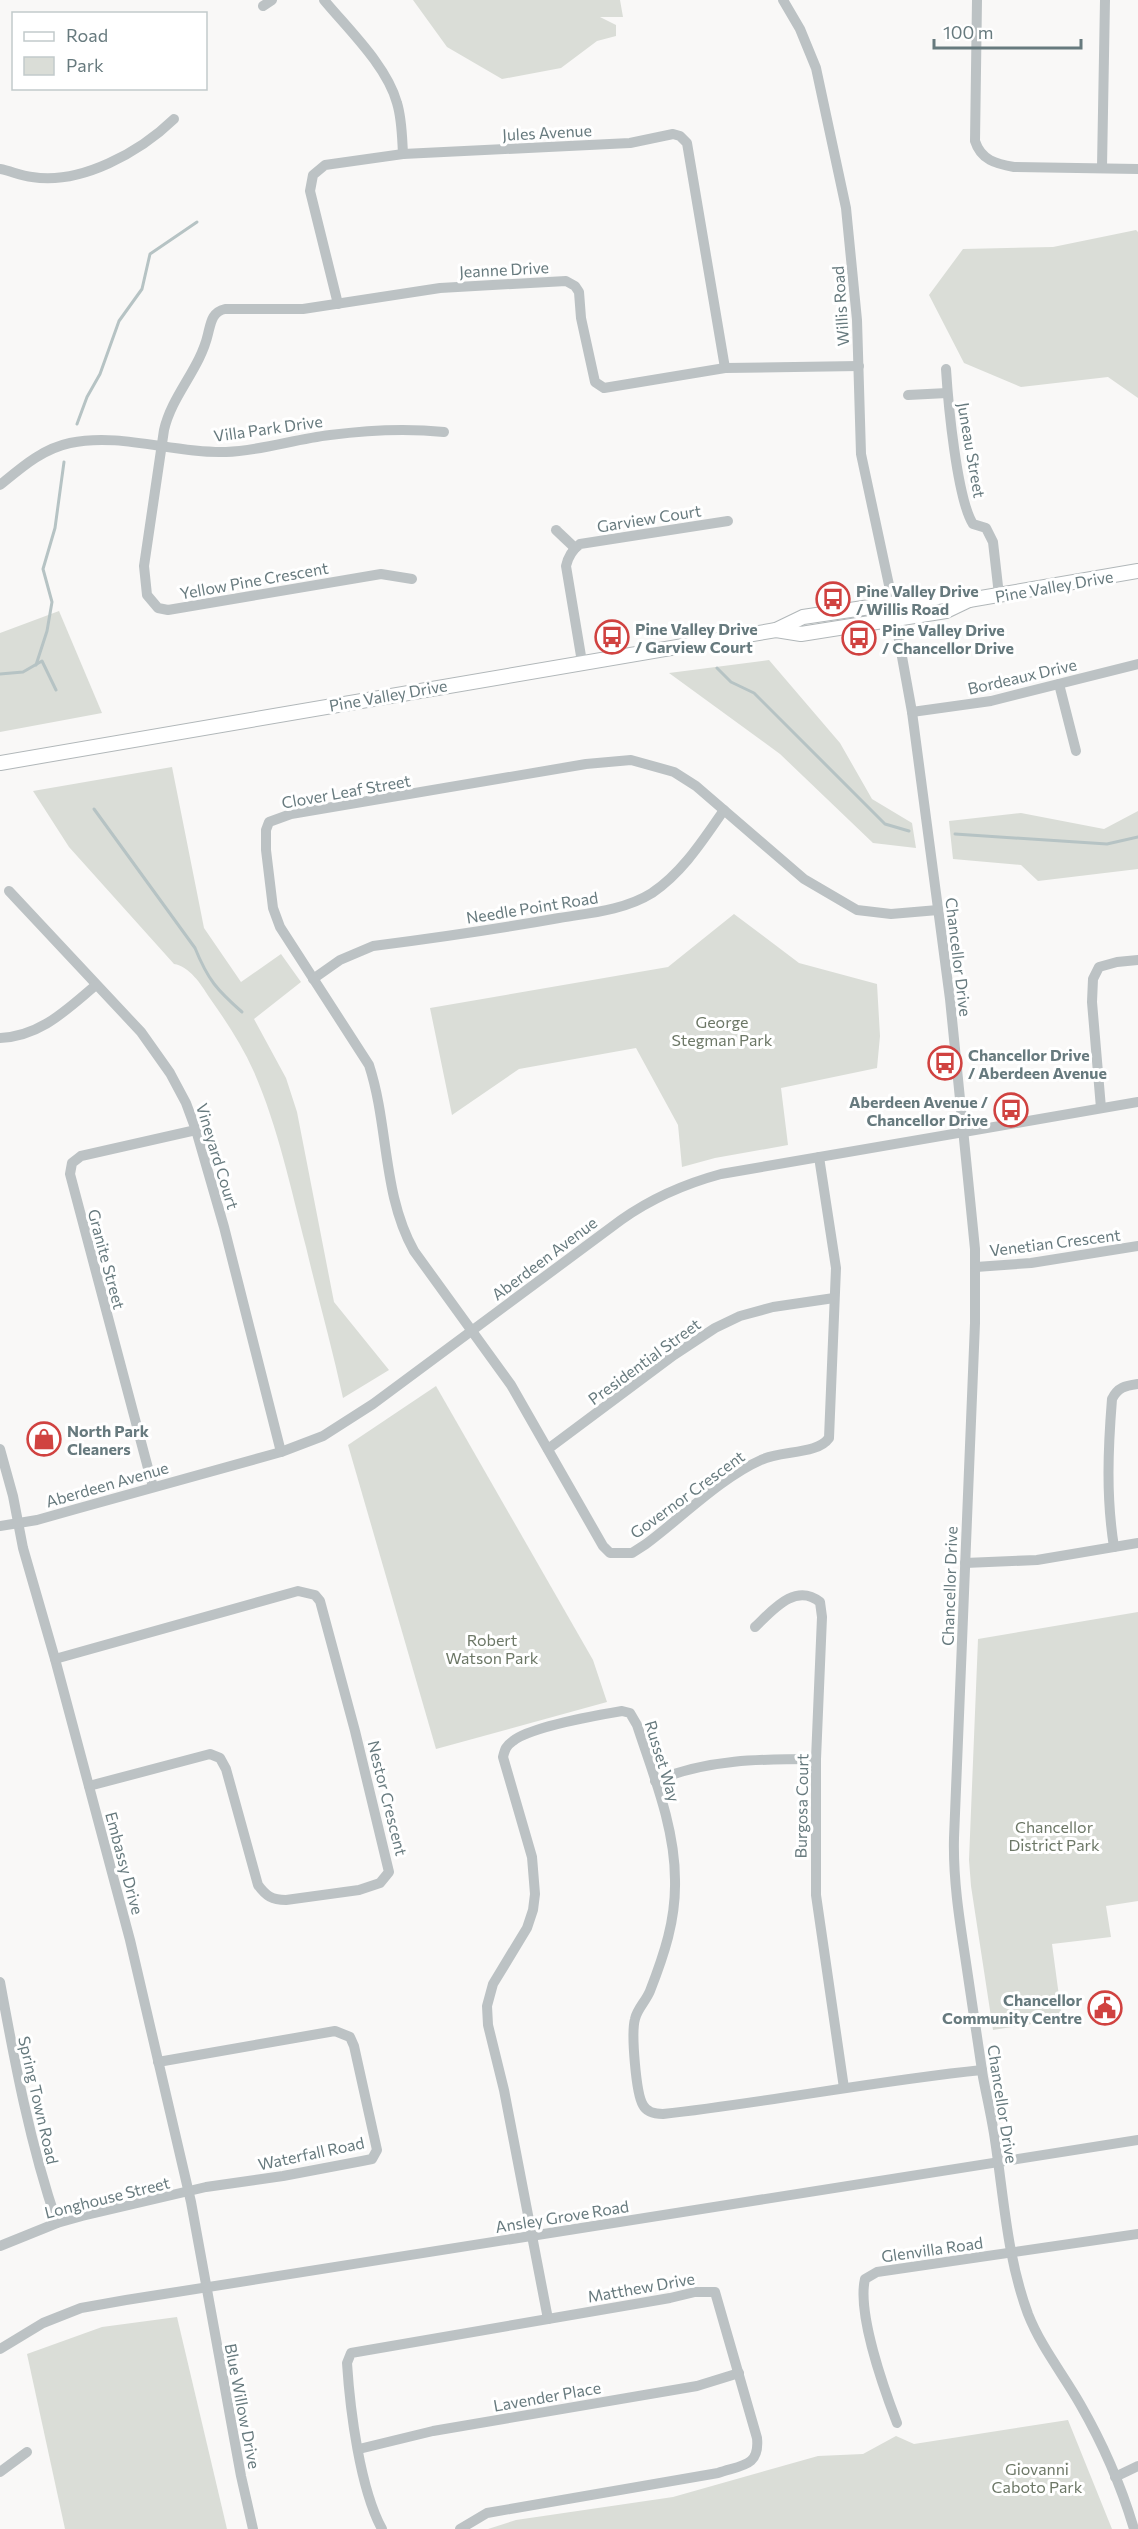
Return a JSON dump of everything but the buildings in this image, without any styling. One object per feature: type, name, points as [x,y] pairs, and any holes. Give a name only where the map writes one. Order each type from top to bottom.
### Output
[{"type":"main road","name":"Pine Valley Drive","points":[[776,630],[801,634],[946,611],[969,600],[1138,571]]},
{"type":"main road","name":"Pine Valley Drive","points":[[0,763],[776,630],[803,617],[944,596],[969,600]]},
{"type":"street","points":[[324,0],[378,66],[392,89],[400,113],[403,154]]},
{"type":"street","name":"Willis Road","points":[[783,0],[800,29],[816,68],[840,173],[853,267],[861,454],[895,618]]},
{"type":"street","points":[[977,0],[975,141],[983,156],[995,164],[1014,167],[1138,169]]},
{"type":"street","points":[[1102,167],[1106,0]]},
{"type":"street","points":[[0,169],[31,177],[61,177],[78,173],[131,153],[174,119]]},
{"type":"street","name":"Jules Avenue","points":[[338,304],[310,191],[310,183],[318,170],[325,165],[403,154],[630,143],[673,134],[680,136],[687,143],[725,368]]},
{"type":"street","name":"Jeanne Drive","points":[[161,447],[170,410],[203,351],[211,320],[216,313],[225,309],[303,309],[440,288],[566,281],[575,286],[579,292],[584,335],[595,382],[599,386],[608,388],[725,368],[859,366]]},
{"type":"street","name":"Juneau Street","points":[[946,369],[947,393],[962,491],[969,518],[973,524],[986,528],[993,542],[999,595]]},
{"type":"street","points":[[908,395],[947,393]]},
{"type":"street","name":"Villa Park Drive","points":[[0,484],[40,454],[72,443],[110,441],[227,452],[331,435],[413,429],[444,432]]},
{"type":"street","name":"Yellow Pine Crescent","points":[[161,447],[144,566],[147,595],[159,608],[178,609],[381,574],[412,579]]},
{"type":"street","name":"Garview Court","points":[[575,548],[580,544],[637,533],[728,521]]},
{"type":"street","points":[[556,530],[575,548],[567,559],[566,566],[582,662]]},
{"type":"street","name":"Chancellor Drive","points":[[895,618],[912,712],[938,910],[976,1267],[954,1862],[1010,2253],[1022,2296],[1037,2334],[1080,2403],[1115,2477],[1134,2529]]},
{"type":"street","name":"Bordeaux Drive","points":[[912,712],[991,701],[1138,664]]},
{"type":"street","points":[[1059,684],[1076,751]]},
{"type":"street","name":"Clover Leaf Street","points":[[473,1330],[419,1258],[405,1234],[395,1207],[375,1087],[369,1065],[284,934],[273,908],[266,830],[269,822],[276,818],[620,760],[655,765],[674,772],[696,786],[804,879],[857,910],[891,915],[938,910]]},
{"type":"street","name":"Needle Point Road","points":[[313,980],[340,960],[373,946],[587,914],[636,901],[662,886],[681,868],[724,810]]},
{"type":"street","name":"Vineyard Court","points":[[9,891],[141,1032],[161,1058],[186,1103],[196,1130],[240,1285],[281,1452]]},
{"type":"street","points":[[1101,1108],[1092,1002],[1093,979],[1099,967],[1138,960]]},
{"type":"street","points":[[0,1038],[23,1035],[42,1028],[96,985]]},
{"type":"street","name":"Aberdeen Avenue","points":[[0,1526],[67,1512],[153,1486],[281,1452],[323,1436],[357,1416],[621,1220],[678,1187],[721,1174],[1138,1102]]},
{"type":"street","name":"Granite Street","points":[[153,1486],[70,1174],[72,1163],[81,1156],[196,1130]]},
{"type":"street","name":"Governor Crescent","points":[[473,1330],[512,1385],[603,1546],[610,1553],[632,1553],[741,1470],[781,1452],[814,1449],[824,1445],[829,1438],[835,1259],[819,1157]]},
{"type":"street","name":"Venetian Crescent","points":[[976,1267],[1031,1263],[1138,1246]]},
{"type":"street","name":"Presidential Street","points":[[548,1449],[674,1354],[715,1328],[740,1316],[773,1307],[834,1298]]},
{"type":"street","points":[[1114,1547],[1108,1505],[1112,1399],[1116,1390],[1138,1384]]},
{"type":"street","name":"Embassy Drive","points":[[0,1449],[23,1548],[130,1940],[189,2192],[206,2287]]},
{"type":"street","points":[[965,1563],[1036,1560],[1138,1543]]},
{"type":"street","name":"Nestor Crescent","points":[[55,1659],[298,1591],[315,1594],[320,1600],[355,1731],[389,1872],[380,1883],[359,1890],[286,1900],[274,1900],[265,1895],[258,1885],[226,1769],[220,1758],[210,1754],[89,1786]]},
{"type":"street","name":"Burgosa Court","points":[[754,1628],[788,1598],[806,1595],[820,1602],[822,1617],[816,1759],[816,1895],[844,2088]]},
{"type":"street","name":"Russet Way","points":[[533,2235],[488,2025],[487,2006],[493,1984],[527,1928],[535,1894],[532,1857],[503,1757],[505,1748],[514,1739],[540,1730],[622,1711],[634,1717],[655,1781],[673,1858],[674,1906],[666,1952],[646,2000],[635,2017],[633,2028],[642,2105],[654,2114],[751,2104],[844,2088],[982,2070]]},
{"type":"street","points":[[655,1781],[675,1773],[713,1764],[752,1759],[816,1759]]},
{"type":"street","name":"Spring Town Road","points":[[0,1982],[8,2033],[31,2139],[57,2223]]},
{"type":"street","name":"Waterfall Road","points":[[158,2062],[335,2031],[350,2037],[354,2046],[377,2150],[372,2159],[189,2192]]},
{"type":"street","name":"Ansley Grove Road","points":[[0,2349],[44,2323],[81,2308],[1138,2140]]},
{"type":"street","name":"Longhouse Street","points":[[0,2246],[57,2223],[189,2192]]},
{"type":"street","points":[[1010,2253],[1138,2234]]},
{"type":"street","points":[[533,2235],[548,2319]]},
{"type":"street","name":"Glenvilla Road","points":[[897,2423],[886,2395],[864,2309],[866,2278],[878,2272],[1010,2253]]},
{"type":"street","name":"Blue Willow Drive","points":[[206,2287],[253,2529]]},
{"type":"street","name":"Matthew Drive","points":[[382,2529],[376,2517],[363,2471],[354,2428],[347,2363],[351,2353],[695,2292],[715,2292],[757,2438],[756,2457],[752,2461],[718,2473],[487,2513],[460,2529]]},
{"type":"street","name":"Lavender Place","points":[[359,2449],[433,2431],[697,2386],[739,2373]]},
{"type":"street","points":[[0,2472],[27,2452]]},
{"type":"street","points":[[1115,2477],[1138,2466]]},
{"type":"green space","points":[[413,0],[620,0],[623,17],[600,17],[616,25],[616,36],[597,41],[561,68],[502,79],[447,47]]},
{"type":"green space","points":[[1136,230],[1138,232],[1138,398],[1108,377],[1021,387],[964,363],[929,295],[963,249],[1053,247]]},
{"type":"green space","points":[[59,611],[102,713],[0,732],[0,633]]},
{"type":"green space","points":[[769,660],[840,743],[872,799],[912,823],[916,848],[873,843],[780,754],[669,673]]},
{"type":"green space","points":[[172,767],[204,928],[241,982],[281,954],[301,982],[254,1019],[286,1078],[297,1112],[334,1302],[389,1370],[343,1398],[283,1158],[263,1093],[249,1062],[233,1033],[198,981],[185,968],[174,964],[69,847],[33,791]]},
{"type":"green space","points":[[1138,811],[1138,869],[1038,881],[1021,865],[953,859],[949,821],[1021,813],[1104,829]]},
{"type":"green space","name":"George Stegman Park","points":[[734,914],[799,963],[877,984],[880,1036],[877,1068],[781,1088],[788,1145],[715,1158],[682,1167],[678,1125],[636,1048],[519,1069],[452,1115],[430,1008],[668,967]]},
{"type":"green space","name":"Robert Watson Park","points":[[436,1386],[593,1660],[607,1702],[436,1749],[348,1445]]},
{"type":"green space","name":"Chancellor District Park","points":[[1138,1612],[1138,1901],[1106,1906],[1111,1937],[1052,1944],[1063,2026],[1044,2022],[993,2030],[969,1860],[978,1639]]},
{"type":"green space","points":[[177,2317],[227,2529],[65,2529],[27,2354],[102,2327]]},
{"type":"green space","name":"Giovanni Caboto Park","points":[[1068,2420],[1112,2529],[488,2529],[516,2520],[673,2497],[818,2456],[863,2454],[896,2436],[914,2444]]},
{"type":"waterway","points":[[77,424],[87,397],[100,374],[119,321],[142,289],[150,254],[197,222]]},
{"type":"waterway","points":[[36,665],[47,631],[52,602],[43,569],[55,528],[64,462]]},
{"type":"waterway","points":[[0,674],[23,672],[42,661],[56,690]]},
{"type":"waterway","points":[[717,668],[731,682],[754,693],[885,824],[909,831]]},
{"type":"waterway","points":[[94,809],[195,948],[214,984],[242,1012]]},
{"type":"waterway","points":[[955,834],[1107,844],[1138,837]]},
{"type":"place","name":"Pine Valley Drive / Willis Road","points":[[833,599]]},
{"type":"place","name":"Pine Valley Drive / Garview Court","points":[[612,637]]},
{"type":"place","name":"Pine Valley Drive / Chancellor Drive","points":[[859,638]]},
{"type":"place","name":"Chancellor Drive / Aberdeen Avenue","points":[[945,1063]]},
{"type":"place","name":"Aberdeen Avenue / Chancellor Drive","points":[[1011,1110]]},
{"type":"place","name":"North Park Cleaners","points":[[44,1439]]},
{"type":"place","name":"Chancellor Community Centre","points":[[1105,2008]]}]
